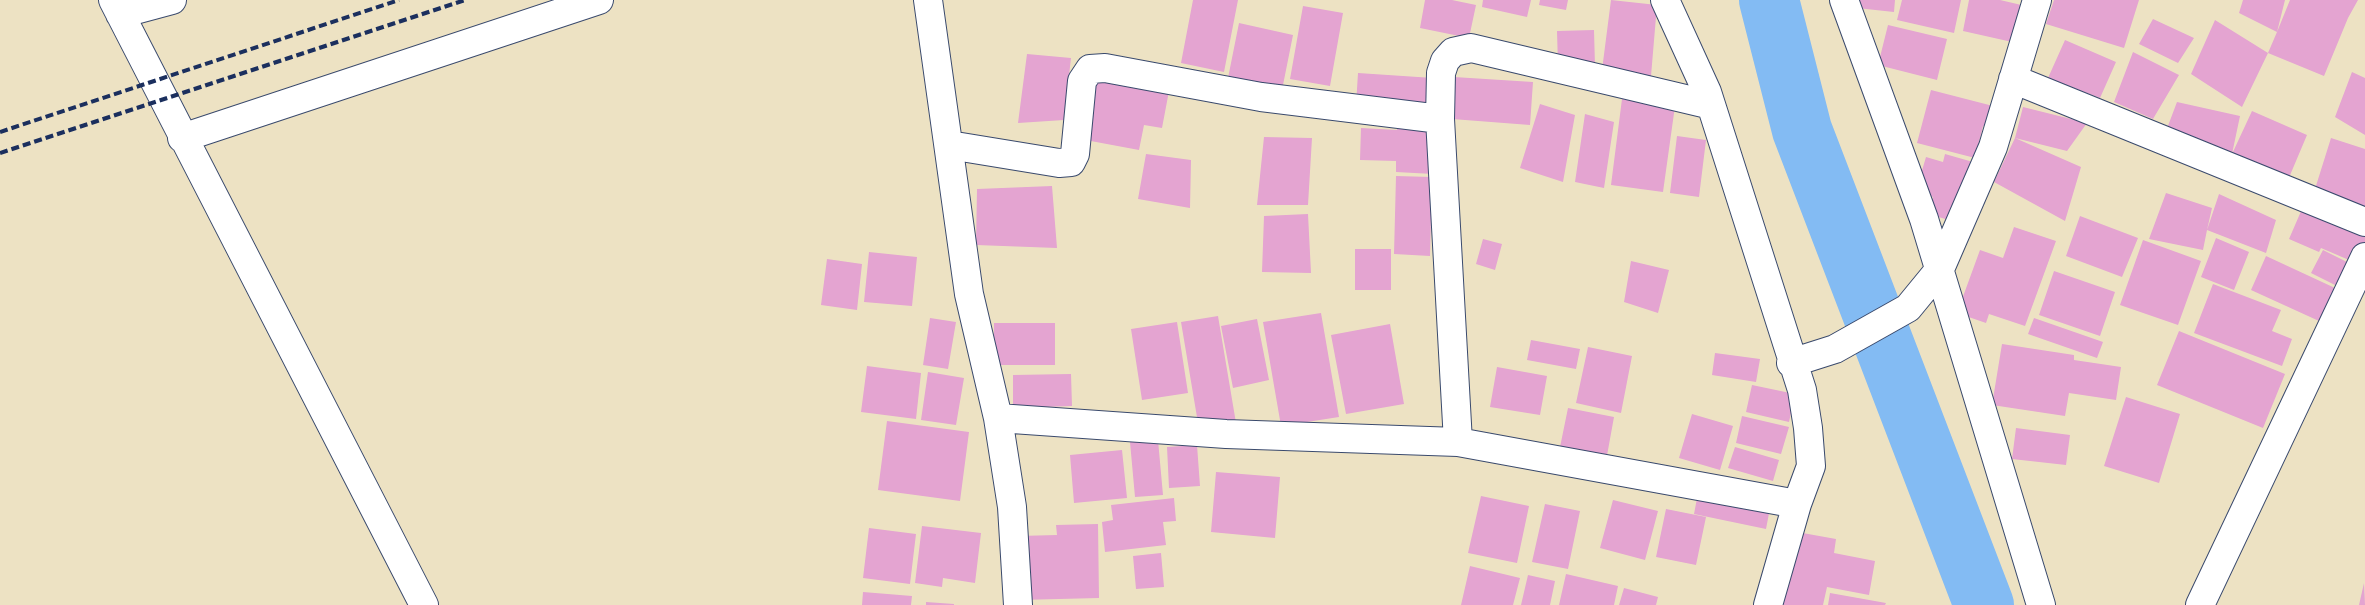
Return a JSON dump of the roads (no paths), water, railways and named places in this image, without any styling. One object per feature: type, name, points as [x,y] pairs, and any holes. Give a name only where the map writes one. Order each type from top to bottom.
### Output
[{"type":"street","points":[[172,0],[116,7],[424,605]]},
{"type":"street","points":[[182,138],[599,0]]},
{"type":"street","points":[[928,0],[969,294],[998,418],[1012,507],[1018,605]]},
{"type":"street","points":[[1665,0],[1711,105],[1791,363],[1802,390],[1811,466],[1797,504],[1768,605]]},
{"type":"street","points":[[1844,0],[1924,219],[2041,605]]},
{"type":"street","points":[[1791,363],[1835,349],[1908,308],[1940,269],[1994,147],[2037,0]]},
{"type":"street","points":[[1458,442],[1440,119],[1441,74],[1446,61],[1453,52],[1471,48],[1711,105]]},
{"type":"street","points":[[949,145],[1059,163],[1071,162],[1075,154],[1082,81],[1090,69],[1105,68],[1261,97],[1440,119]]},
{"type":"street","points":[[2013,79],[2365,222]]},
{"type":"street","points":[[2200,605],[2365,257]]},
{"type":"street","points":[[998,418],[1226,434],[1458,442],[1797,504]]},
{"type":"waterway","points":[[1769,0],[1802,130],[1984,605]]},
{"type":"railway","points":[[0,132],[399,0]]},
{"type":"railway","points":[[0,153],[465,0]]}]
